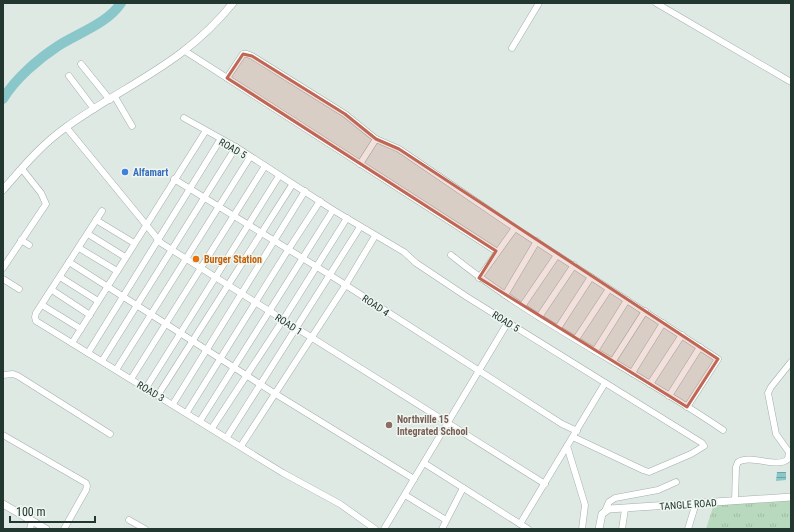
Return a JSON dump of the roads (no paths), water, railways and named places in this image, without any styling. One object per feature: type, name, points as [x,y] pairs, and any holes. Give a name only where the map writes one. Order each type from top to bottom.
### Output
[{"type":"street","points":[[4,188],[43,146],[66,127],[185,51],[211,28],[233,3]]},
{"type":"street","points":[[512,48],[539,3]]},
{"type":"street","points":[[656,3],[791,82]]},
{"type":"street","points":[[185,51],[360,164],[374,171],[496,251]]},
{"type":"street","points":[[227,78],[243,54],[247,54],[345,114],[376,139],[399,149],[515,228],[574,265],[608,289],[663,322],[718,359],[687,407]]},
{"type":"street","points":[[81,64],[113,98],[132,126]]},
{"type":"street","points":[[69,76],[94,109]]},
{"type":"street","name":"ROAD 5","points":[[184,118],[205,132],[236,147],[292,185],[305,191],[360,227],[404,252],[439,279],[702,443],[704,447],[650,472],[642,470],[573,437]]},
{"type":"street","name":"ROAD 1","points":[[66,127],[161,243],[256,302],[310,338],[545,484]]},
{"type":"street","points":[[72,343],[205,132]]},
{"type":"street","points":[[360,164],[376,139]]},
{"type":"street","points":[[88,352],[220,140]]},
{"type":"street","points":[[102,361],[236,147]]},
{"type":"street","points":[[116,370],[250,157]]},
{"type":"street","points":[[131,379],[202,269],[265,166]]},
{"type":"street","points":[[3,268],[46,204],[41,193],[22,169]]},
{"type":"street","points":[[146,388],[247,224],[279,176]]},
{"type":"street","name":"ROAD 4","points":[[174,179],[330,275],[345,286],[577,431]]},
{"type":"street","points":[[158,395],[194,341],[292,185]]},
{"type":"street","points":[[173,404],[305,191]]},
{"type":"street","points":[[187,412],[320,201]]},
{"type":"street","points":[[200,421],[333,210]]},
{"type":"street","name":"ROAD 3","points":[[102,211],[35,316],[36,321],[187,412],[283,473],[340,504],[376,529]]},
{"type":"street","points":[[212,428],[283,320],[347,218]]},
{"type":"street","points":[[96,220],[134,243]]},
{"type":"street","points":[[227,437],[360,227]]},
{"type":"street","points":[[479,278],[496,251],[515,228]]},
{"type":"street","points":[[88,234],[125,257]]},
{"type":"street","points":[[241,446],[345,286],[375,236]]},
{"type":"street","points":[[21,240],[29,245]]},
{"type":"street","points":[[505,295],[537,241]]},
{"type":"street","points":[[79,248],[117,271]]},
{"type":"street","points":[[451,255],[479,278],[523,305],[539,317],[613,361],[723,430]]},
{"type":"street","points":[[523,305],[557,255]]},
{"type":"street","points":[[69,262],[194,341],[274,394],[414,479]]},
{"type":"street","points":[[539,317],[574,265]]},
{"type":"street","points":[[60,277],[98,301]]},
{"type":"street","points":[[558,328],[591,277]]},
{"type":"street","points":[[3,279],[20,289]]},
{"type":"street","points":[[576,339],[608,289]]},
{"type":"street","points":[[52,290],[90,315]]},
{"type":"street","points":[[595,351],[627,300]]},
{"type":"street","points":[[42,305],[81,329]]},
{"type":"street","points":[[613,361],[645,311]]},
{"type":"street","points":[[384,529],[424,463],[446,423],[508,322]]},
{"type":"street","points":[[632,373],[663,322]]},
{"type":"street","points":[[650,384],[682,336]]},
{"type":"street","points":[[669,396],[700,347]]},
{"type":"street","points":[[735,501],[736,465],[738,462],[745,460],[781,462],[788,459],[790,454],[776,434],[768,393],[791,362]]},
{"type":"street","points":[[3,375],[14,374],[18,376],[110,434]]},
{"type":"street","points":[[520,524],[605,383]]},
{"type":"street","points":[[3,435],[86,483],[86,490],[64,529]]},
{"type":"street","points":[[567,446],[586,508],[582,529]]},
{"type":"street","points":[[424,463],[528,529]]},
{"type":"street","points":[[599,529],[601,516],[611,499],[625,495],[658,490],[676,482]]},
{"type":"street","points":[[442,529],[464,488]]},
{"type":"street","points":[[405,495],[446,520]]},
{"type":"street","points":[[622,529],[627,509],[625,495]]},
{"type":"street","name":"TANGLE ROAD","points":[[604,511],[791,497]]},
{"type":"street","points":[[688,529],[696,503]]},
{"type":"street","points":[[3,504],[46,529]]},
{"type":"street","points":[[129,520],[145,529]]},
{"type":"street","points":[[30,529],[32,521]]},
{"type":"water","points":[[777,472],[786,472],[786,480],[776,481]]},
{"type":"waterway","points":[[3,99],[20,77],[43,57],[66,41],[92,28],[108,17],[121,3]]},
{"type":"place","name":"Alfamart","points":[[125,172]]},
{"type":"place","name":"Burger Station","points":[[196,259]]},
{"type":"place","name":"Northville 15 Integrated School","points":[[389,425]]}]
